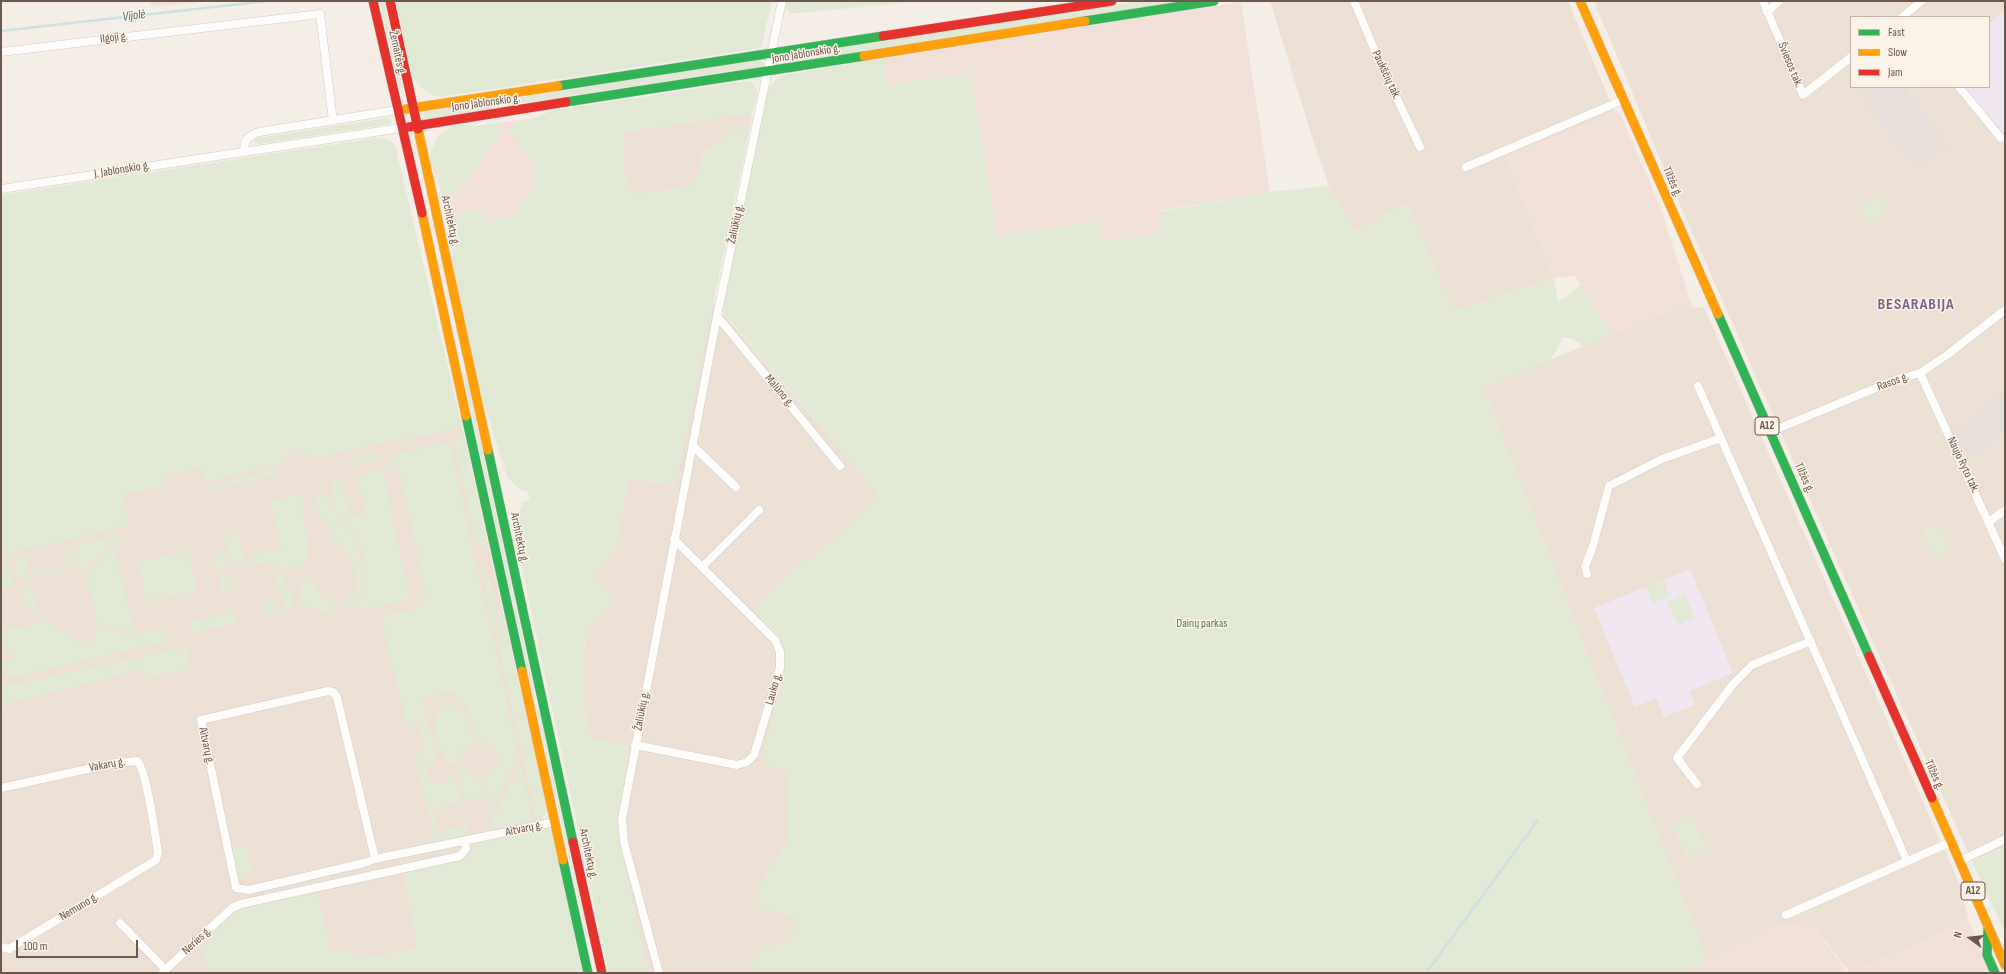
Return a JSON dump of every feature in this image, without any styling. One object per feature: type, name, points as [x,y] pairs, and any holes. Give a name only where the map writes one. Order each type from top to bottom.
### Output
[{"type":"main road","name":"Žemaitės g.","points":[[373,1],[397,110]]},
{"type":"main road","name":"Žemaitės g.","points":[[390,1],[414,108]]},
{"type":"main road","name":"Jono Jablonskio g.","points":[[397,110],[1112,1]]},
{"type":"main road","name":"Jono Jablonskio g.","points":[[401,128],[1214,1]]},
{"type":"main road","name":"Tilžės g.","points":[[1580,1],[2005,965]]},
{"type":"main road","name":"Architektų g.","points":[[414,108],[436,215],[602,973]]},
{"type":"main road","name":"Architektų g.","points":[[397,110],[423,218],[588,973]]},
{"type":"main road","points":[[423,218],[436,215]]},
{"type":"main road","points":[[456,369],[470,366]]},
{"type":"main road","points":[[530,706],[543,704]]},
{"type":"main road","points":[[1988,926],[1987,955],[1994,973]]},
{"type":"main road","points":[[582,943],[595,940]]},
{"type":"street","name":"Žaliūkių g.","points":[[659,973],[621,831],[625,797],[717,316],[782,1]]},
{"type":"street","name":"Paukščių tak.","points":[[1354,1],[1379,61],[1420,147]]},
{"type":"street","name":"Šviesos tak.","points":[[1762,1],[1803,95],[1850,58]]},
{"type":"street","points":[[1767,12],[1778,1]]},
{"type":"street","points":[[1904,16],[1922,1]]},
{"type":"street","name":"Ilgoji g.","points":[[1,52],[320,14],[333,121]]},
{"type":"street","points":[[1960,88],[2001,138]]},
{"type":"street","points":[[1466,167],[1624,100]]},
{"type":"street","points":[[244,151],[246,140],[250,135],[397,110]]},
{"type":"street","name":"J. Jablonskio g.","points":[[1,189],[401,128]]},
{"type":"street","name":"Rasos g.","points":[[1770,432],[1895,380],[1920,372],[1947,355],[2005,310]]},
{"type":"street","name":"Malūno g.","points":[[717,316],[840,466]]},
{"type":"street","name":"Naujo Ryto tak.","points":[[1920,372],[2005,559]]},
{"type":"street","points":[[1698,386],[1907,861]]},
{"type":"street","points":[[1587,574],[1585,567],[1593,546],[1609,486],[1662,459],[1721,438]]},
{"type":"street","points":[[692,446],[736,487]]},
{"type":"street","points":[[703,566],[759,510]]},
{"type":"street","points":[[1989,522],[2005,510]]},
{"type":"street","name":"Lauko g.","points":[[636,744],[738,765],[747,762],[754,755],[780,668],[780,652],[775,640],[703,566],[674,539]]},
{"type":"street","points":[[1697,784],[1677,758],[1732,684],[1752,665],[1811,641]]},
{"type":"street","name":"Aitvarų g.","points":[[375,859],[336,697],[333,692],[328,691],[200,720],[236,888],[249,890],[375,859],[555,822]]},
{"type":"street","name":"Vakarų g.","points":[[1,788],[115,763],[137,762],[140,765],[145,779],[158,852],[156,860]]},
{"type":"street","points":[[1960,861],[2005,839]]},
{"type":"street","name":"Neries g.","points":[[164,971],[232,908],[241,904],[460,856],[466,849],[465,841]]},
{"type":"street","points":[[1786,915],[1950,842]]},
{"type":"street","name":"Nemuno g.","points":[[1,946],[9,949],[156,860]]},
{"type":"street","points":[[120,923],[164,971]]},
{"type":"shaded area","points":[[150,1],[207,1],[151,7]]},
{"type":"shaded area","points":[[1270,1],[1568,1],[1615,113],[1506,157],[1554,278],[1453,311],[1407,204],[1355,231],[1329,186],[1311,134]]},
{"type":"shaded area","points":[[1594,1],[2005,1],[2005,847],[1972,861],[1888,676],[1662,164]]},
{"type":"shaded area","points":[[1241,2],[1270,192],[1159,211],[1162,233],[1103,241],[1100,220],[997,236],[971,72],[887,86],[884,58]]},
{"type":"shaded area","points":[[2004,11],[2005,12],[2005,135],[1966,88],[1990,88],[1990,23]]},
{"type":"shaded area","points":[[1869,88],[1905,88],[1948,145],[1917,169],[1860,95]]},
{"type":"shaded area","points":[[752,113],[750,127],[745,127],[704,151],[699,173],[692,186],[634,195],[624,171],[624,132]]},
{"type":"shaded area","points":[[1615,113],[1620,113],[1660,206],[1693,309],[1672,311],[1614,334],[1574,276],[1554,278],[1506,157]]},
{"type":"shaded area","points":[[521,120],[514,124],[525,149],[536,168],[535,174],[538,182],[512,217],[487,222],[480,210],[458,214],[449,221],[448,225],[441,196],[448,200],[452,199],[500,134],[499,126],[495,123]]},
{"type":"shaded area","points":[[713,302],[879,494],[842,534],[796,568],[754,610],[779,637],[786,650],[782,682],[762,761],[789,772],[788,843],[764,875],[796,917],[791,940],[755,954],[753,973],[650,973],[643,953],[617,830],[628,746],[592,739],[583,700],[585,629],[614,601],[592,575],[615,550],[629,478],[675,486]]},
{"type":"shaded area","points":[[1704,307],[1959,883],[1968,918],[1922,942],[1850,973],[1809,920],[1793,927],[1779,923],[1707,960],[1483,387],[1672,310]]},
{"type":"shaded area","points":[[2005,391],[2005,431],[1971,458],[1952,434]]},
{"type":"shaded area","points":[[462,427],[547,811],[543,818],[545,827],[469,857],[404,873],[419,948],[376,957],[330,950],[317,894],[199,943],[213,973],[1,973],[1,555],[33,547],[123,494],[165,485],[163,475],[202,467],[205,481],[280,464],[286,455],[300,452],[323,456],[359,447]]},
{"type":"shaded area","points":[[1690,569],[1733,673],[1689,691],[1695,705],[1664,717],[1656,698],[1635,707],[1594,608]]},
{"type":"shaded area","points":[[1968,918],[1990,973],[1850,973],[1922,942]]},
{"type":"shaded area","points":[[1809,920],[1848,973],[1678,973],[1779,923],[1793,927]]},
{"type":"green space","points":[[380,1],[384,1],[402,88],[399,87]]},
{"type":"green space","points":[[396,1],[772,1],[761,48],[440,97],[430,94],[421,87],[412,75]]},
{"type":"green space","points":[[786,1],[919,1],[790,13],[786,8]]},
{"type":"green space","points":[[1141,1],[1187,1],[775,64],[775,59],[777,58]]},
{"type":"green space","name":"Dainų parkas","points":[[884,58],[887,86],[971,72],[997,236],[1100,220],[1103,241],[1162,233],[1159,212],[1270,192],[1329,186],[1355,231],[1407,204],[1453,311],[1554,278],[1558,302],[1581,285],[1614,334],[1582,347],[1581,344],[1571,338],[1563,337],[1551,360],[1483,387],[1707,960],[1678,973],[753,973],[755,954],[791,940],[795,918],[756,907],[764,875],[788,843],[789,773],[762,761],[782,682],[786,650],[779,637],[754,610],[796,568],[842,534],[879,494],[722,311],[768,89],[779,76]]},
{"type":"green space","points":[[760,60],[765,63],[763,66],[509,105],[507,102],[510,99]]},
{"type":"green space","points":[[746,81],[752,82],[758,92],[752,113],[624,132],[624,171],[634,194],[692,186],[699,173],[704,151],[745,127],[750,127],[675,486],[629,478],[615,551],[592,575],[614,601],[585,629],[583,700],[592,739],[628,745],[617,830],[643,953],[650,973],[609,973],[517,545],[517,517],[523,502],[530,500],[528,492],[520,490],[507,477],[480,390],[452,263],[453,246],[448,225],[449,221],[458,214],[480,210],[487,222],[512,217],[538,182],[535,174],[536,168],[525,149],[519,147],[510,130],[512,126],[518,122],[535,118],[550,111]]},
{"type":"green space","points":[[495,102],[496,106],[492,109],[427,119],[423,115],[424,112]]},
{"type":"green space","points":[[388,118],[392,121],[390,124],[259,144],[254,141],[258,138]]},
{"type":"green space","points":[[495,123],[500,127],[500,134],[452,199],[443,199],[438,180],[430,162],[431,151],[438,136],[452,126],[462,124],[476,126]]},
{"type":"green space","points":[[376,138],[387,139],[395,145],[462,427],[359,447],[323,456],[300,452],[286,455],[281,464],[205,481],[202,467],[163,475],[165,485],[123,494],[128,521],[124,526],[1,555],[1,195]]},
{"type":"green space","points":[[1883,194],[1891,209],[1867,223],[1859,208]]},
{"type":"green space","points":[[463,374],[466,375],[536,701],[534,701]]},
{"type":"green space","points":[[465,439],[487,543],[482,545],[476,541],[454,441]]},
{"type":"green space","points":[[449,443],[519,758],[492,809],[485,778],[495,771],[499,760],[496,752],[488,745],[477,743],[470,713],[463,701],[457,695],[451,691],[422,698],[437,761],[426,764],[431,783],[448,781],[447,772],[449,772],[457,783],[462,803],[433,809],[437,831],[467,824],[468,828],[465,836],[435,842],[381,616],[423,607],[418,599],[426,597],[427,594],[398,466],[390,467],[389,464],[395,453]],"holes":[[[418,724],[421,728],[424,748],[416,754],[409,726]]]},
{"type":"green space","points":[[377,453],[381,456],[379,460],[351,467],[353,462],[350,459]]},
{"type":"green space","points":[[280,469],[281,473],[246,482],[248,484],[242,485],[238,483],[207,490],[207,486]]},
{"type":"green space","points":[[374,470],[383,471],[410,599],[354,611],[365,587],[364,555],[357,534],[336,512],[330,479],[341,479],[349,518],[365,514],[357,475]]},
{"type":"green space","points":[[324,492],[326,498],[331,497],[335,513],[356,535],[362,565],[363,582],[360,594],[346,613],[347,607],[342,601],[354,593],[358,582],[352,558],[349,558],[347,552],[344,551],[343,545],[339,545],[338,538],[334,538],[333,532],[330,532],[329,525],[325,526],[324,519],[320,519],[316,494]]},
{"type":"green space","points":[[301,494],[310,563],[275,571],[274,562],[252,566],[249,555],[281,548],[272,508],[270,508],[267,501]]},
{"type":"green space","points":[[1940,523],[1950,549],[1933,556],[1923,530]]},
{"type":"green space","points":[[239,534],[245,561],[231,563],[225,537]]},
{"type":"green space","points":[[117,536],[123,537],[125,541],[109,545],[84,570],[80,571],[76,554],[80,545]]},
{"type":"green space","points":[[65,548],[70,551],[73,557],[71,569],[24,580],[17,578],[13,562],[26,557],[30,575],[66,567],[62,549]]},
{"type":"green space","points":[[109,549],[111,553],[115,552],[134,631],[98,624],[87,574]]},
{"type":"green space","points":[[189,551],[197,591],[146,601],[138,562]]},
{"type":"green space","points":[[223,552],[227,569],[217,572],[213,554]]},
{"type":"green space","points":[[1,563],[7,563],[15,586],[1,589]]},
{"type":"green space","points":[[227,574],[230,581],[233,582],[234,589],[221,592],[218,576]]},
{"type":"green space","points":[[284,574],[287,589],[290,589],[294,608],[284,610],[276,575]]},
{"type":"green space","points":[[489,577],[496,606],[494,629],[484,578]]},
{"type":"green space","points":[[1663,579],[1670,596],[1653,603],[1646,587]]},
{"type":"green space","points":[[314,583],[319,594],[329,600],[337,601],[337,604],[334,607],[339,612],[332,615],[303,606],[299,584]]},
{"type":"green space","points":[[30,586],[37,610],[27,613],[21,589]]},
{"type":"green space","points":[[1685,594],[1695,617],[1678,625],[1667,602]]},
{"type":"green space","points":[[277,600],[279,613],[265,616],[263,603]]},
{"type":"green space","points":[[498,608],[504,617],[547,811],[543,818],[536,820],[498,644]]},
{"type":"green space","points":[[233,609],[236,623],[192,634],[189,622],[226,614],[226,611]]},
{"type":"green space","points":[[50,620],[55,625],[57,632],[71,630],[73,643],[96,640],[94,630],[91,630],[90,625],[132,635],[166,627],[169,641],[8,678],[7,668],[1,669],[1,661],[16,658],[14,649],[1,652],[1,630],[15,627],[17,629]]},
{"type":"green space","points":[[186,647],[191,668],[142,679],[140,670],[1,706],[1,686]]},
{"type":"green space","points":[[449,704],[461,709],[465,713],[472,731],[474,744],[464,748],[461,761],[449,764],[438,744],[434,729],[436,714],[440,707]]},
{"type":"green space","points":[[537,710],[539,710],[588,939],[587,938]]},
{"type":"green space","points":[[520,765],[533,821],[485,831]]},
{"type":"green space","points":[[463,767],[472,776],[483,779],[487,797],[468,802],[454,770]]},
{"type":"green space","points":[[1692,817],[1707,848],[1687,858],[1672,826]]},
{"type":"green space","points":[[545,827],[552,831],[582,973],[213,973],[199,943],[236,912],[256,904],[317,894],[330,950],[376,957],[419,948],[404,873],[469,857],[475,842]]},
{"type":"green space","points":[[247,845],[252,871],[238,874],[232,848]]},
{"type":"green space","points":[[2005,847],[2005,933],[1972,861]]},
{"type":"waterway","name":"Vijolė","points":[[1,31],[267,1]]},
{"type":"waterway","points":[[1426,973],[1538,820]]},
{"type":"traffic: fast","points":[[1085,21],[1214,1]]},
{"type":"traffic: fast","points":[[558,86],[883,36]]},
{"type":"traffic: fast","points":[[566,102],[864,56]]},
{"type":"traffic: fast","points":[[1718,314],[1869,656]]},
{"type":"traffic: fast","points":[[466,416],[522,671]]},
{"type":"traffic: fast","points":[[488,450],[573,842]]},
{"type":"traffic: fast","points":[[563,860],[588,973]]},
{"type":"traffic: fast","points":[[1988,929],[1987,955],[1995,973]]},
{"type":"traffic: slow","points":[[1580,1],[1718,314]]},
{"type":"traffic: slow","points":[[864,56],[1085,21]]},
{"type":"traffic: slow","points":[[406,109],[558,86]]},
{"type":"traffic: slow","points":[[418,129],[488,450]]},
{"type":"traffic: slow","points":[[422,213],[466,416]]},
{"type":"traffic: slow","points":[[522,671],[563,860]]},
{"type":"traffic: slow","points":[[1932,798],[2005,965]]},
{"type":"traffic: jam","points":[[373,1],[422,213]]},
{"type":"traffic: jam","points":[[390,1],[418,129]]},
{"type":"traffic: jam","points":[[883,36],[1112,1]]},
{"type":"traffic: jam","points":[[409,127],[566,102]]},
{"type":"traffic: jam","points":[[1869,656],[1932,798]]},
{"type":"traffic: jam","points":[[573,842],[602,973]]},
{"type":"district","name":"BESARABIJA","points":[[1916,305]]}]
